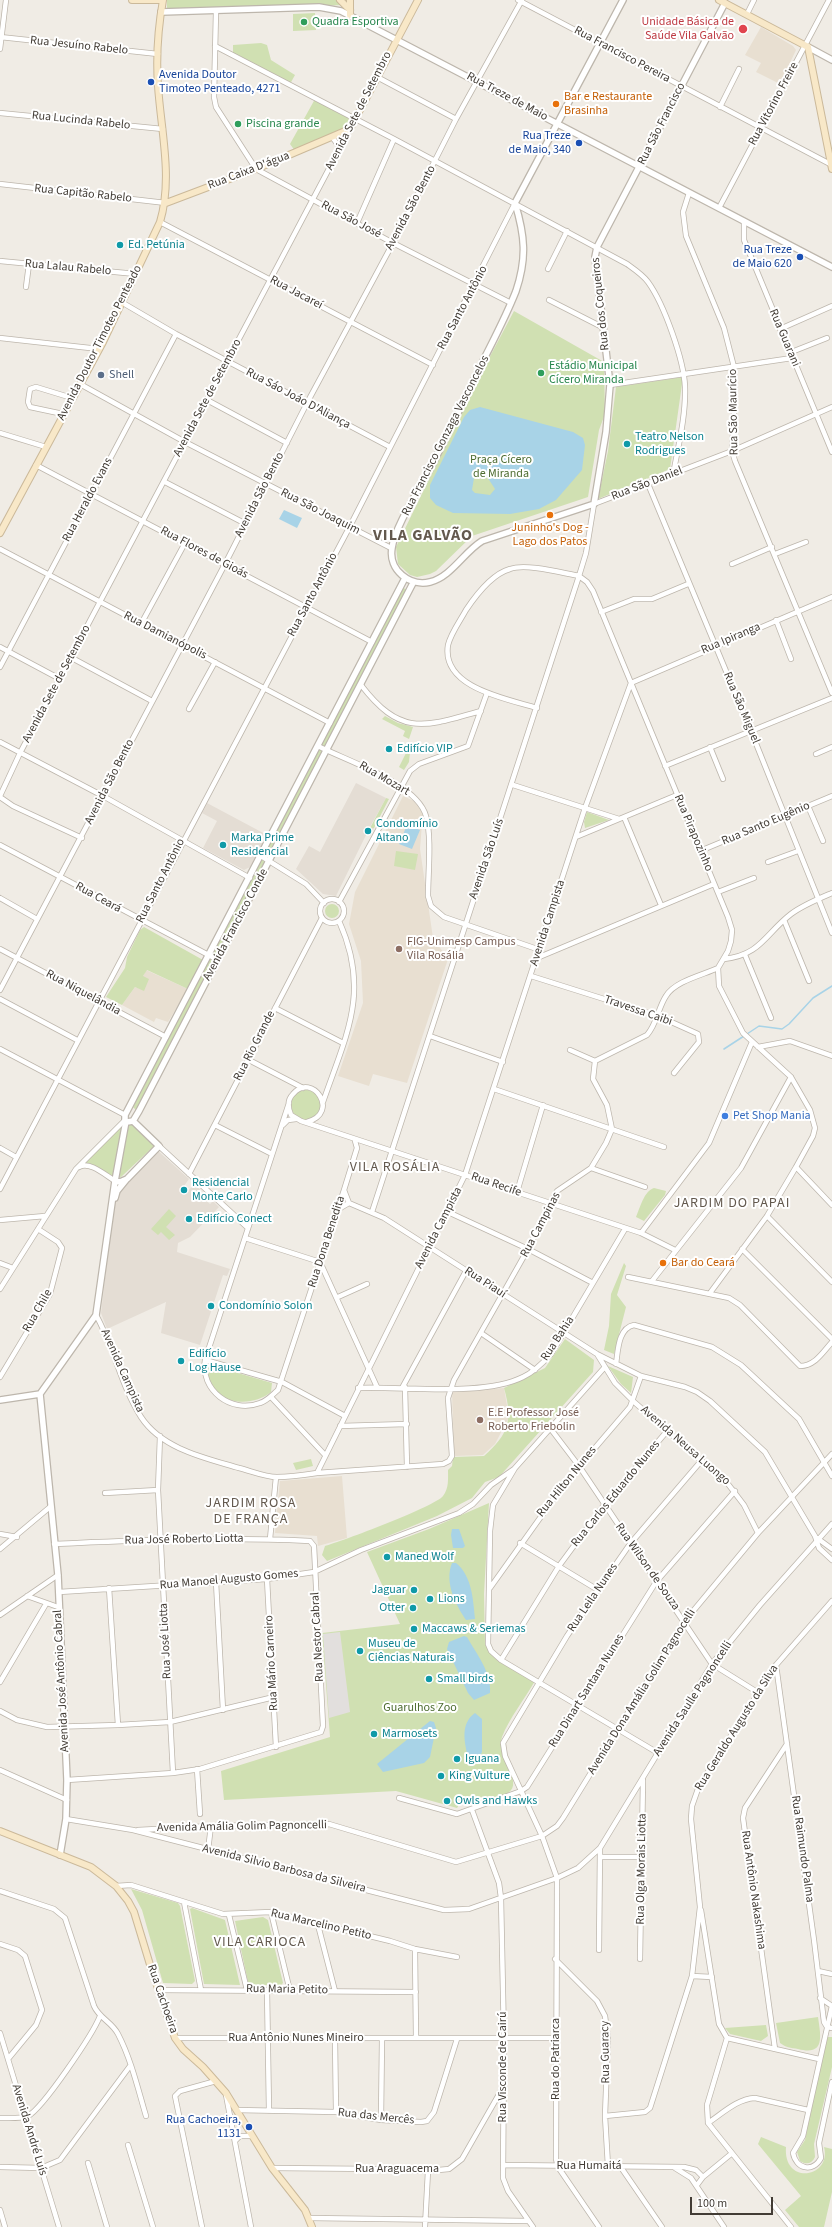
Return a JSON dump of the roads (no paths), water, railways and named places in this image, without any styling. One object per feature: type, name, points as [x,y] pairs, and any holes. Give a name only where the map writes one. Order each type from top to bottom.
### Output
[{"type":"main road","points":[[132,0],[163,0]]},
{"type":"main road","name":"Avenida Doutor Timoteo Penteado","points":[[0,533],[123,303],[160,222],[166,203],[167,186],[158,85],[158,54],[163,0]]},
{"type":"main road","points":[[340,0],[350,12]]},
{"type":"main road","points":[[350,0],[350,12]]},
{"type":"main road","name":"Avenida Sete de Setembro","points":[[350,129],[376,77],[418,0]]},
{"type":"main road","points":[[724,1],[807,46],[832,166]]},
{"type":"main road","name":"Rua Caixa D'água","points":[[166,203],[256,169],[350,129]]},
{"type":"main road","name":"Rua Cachoeira","points":[[0,1831],[91,1867],[116,1886],[128,1901],[134,1912],[158,1990],[175,2038],[182,2049],[216,2081],[226,2093],[272,2168],[309,2218],[312,2227]]},
{"type":"street","points":[[0,50],[6,0]]},
{"type":"street","name":"Rua Francisco Pereira","points":[[520,0],[600,44],[832,166]]},
{"type":"street","name":"Avenida São Bento","points":[[0,990],[82,838],[152,701],[246,524],[307,403],[436,162],[456,119],[478,81],[520,0]]},
{"type":"street","name":"Rua Santo Antônio","points":[[0,1188],[263,687],[349,528],[516,203],[623,0]]},
{"type":"street","points":[[747,14],[754,0]]},
{"type":"street","name":"Rua Vitorino Freire","points":[[719,208],[761,128],[807,46],[829,0]]},
{"type":"street","name":"Rua São Francisco","points":[[596,247],[682,87],[724,1]]},
{"type":"street","name":"Rua Treze de Maio","points":[[161,12],[319,7],[333,8],[350,12],[397,39],[832,267]]},
{"type":"street","points":[[216,11],[214,46],[214,97],[216,108],[256,169]]},
{"type":"street","name":"Rua Jesuíno Rabelo","points":[[1,37],[158,54]]},
{"type":"street","points":[[214,46],[568,231],[627,264],[647,281],[672,334],[684,373],[684,405],[674,475]]},
{"type":"street","points":[[807,46],[832,60]]},
{"type":"street","points":[[720,107],[739,69]]},
{"type":"street","points":[[376,77],[456,119]]},
{"type":"street","name":"Rua Lucinda Rabelo","points":[[0,113],[162,129]]},
{"type":"street","name":"Avenida Sete de Setembro","points":[[0,797],[20,753],[145,521],[227,361],[313,199],[341,150],[350,129]]},
{"type":"street","points":[[332,137],[341,150]]},
{"type":"street","points":[[357,223],[394,139]]},
{"type":"street","name":"Rua São José","points":[[256,169],[393,243],[511,303]]},
{"type":"street","name":"Rua Capitão Rabelo","points":[[0,184],[166,203]]},
{"type":"street","name":"Rua São Maurício","points":[[689,193],[684,212],[686,236],[724,328],[734,367],[735,393],[732,451],[832,693]]},
{"type":"street","name":"Rua Francisco Gonzaga Vasconcelos","points":[[392,548],[396,534],[511,303],[522,274],[524,258],[522,226],[516,203]]},
{"type":"street","name":"Rua Guarani","points":[[744,221],[744,240],[832,452]]},
{"type":"street","name":"Rua Jacareí","points":[[160,222],[433,365]]},
{"type":"street","points":[[548,269],[568,231]]},
{"type":"street","name":"Rua dos Coqueiros","points":[[594,504],[606,432],[610,385],[595,257],[596,247]]},
{"type":"street","name":"Rua Lalau Rabelo","points":[[0,261],[136,274]]},
{"type":"street","points":[[26,287],[29,264]]},
{"type":"street","points":[[549,300],[604,328]]},
{"type":"street","name":"Rua Sáo Joáo D'Aliança","points":[[123,303],[176,334],[390,447]]},
{"type":"street","points":[[780,329],[832,306]]},
{"type":"street","name":"Rua Heraldo Evans","points":[[0,666],[176,334]]},
{"type":"street","points":[[0,338],[99,349]]},
{"type":"street","points":[[610,385],[684,373],[734,367],[791,355],[827,338]]},
{"type":"street","name":"Rua São Joaquim","points":[[80,384],[185,442],[349,528],[392,548]]},
{"type":"street","points":[[63,414],[30,407],[28,402],[30,389],[36,387],[72,398]]},
{"type":"street","points":[[207,400],[287,443]]},
{"type":"street","name":"Rua São Daniel","points":[[594,504],[674,475],[832,407]]},
{"type":"street","points":[[0,433],[46,446]]},
{"type":"street","name":"Rua Flores de Gioás","points":[[36,465],[145,521],[372,642]]},
{"type":"street","points":[[165,482],[246,524]]},
{"type":"street","name":"Rua São Miguel","points":[[648,484],[688,584],[786,816],[798,851],[832,933]]},
{"type":"street","points":[[392,548],[394,563],[405,578],[413,583],[431,582],[440,578],[482,541],[594,504]]},
{"type":"street","name":"Avenida São Luís","points":[[372,1212],[465,924],[513,785],[580,576],[586,553],[594,504]]},
{"type":"street","points":[[775,554],[806,542]]},
{"type":"street","points":[[141,624],[185,543]]},
{"type":"street","points":[[732,564],[772,547]]},
{"type":"street","name":"Rua Damianópolis","points":[[0,549],[141,624],[183,644],[330,723]]},
{"type":"street","points":[[537,708],[487,693],[458,676],[453,670],[448,654],[452,634],[478,594],[494,578],[510,568],[520,567],[580,576]]},
{"type":"street","name":"Rua Pirapozinho","points":[[580,576],[593,591],[718,892],[732,930],[728,951],[718,968]]},
{"type":"street","name":"Avenida Francisco Conde","points":[[110,1213],[126,1117],[166,1037],[405,578]]},
{"type":"street","name":"Avenida Francisco Conde","points":[[133,1119],[270,861],[413,583]]},
{"type":"street","points":[[601,612],[634,599],[652,599],[688,584]]},
{"type":"street","points":[[400,587],[406,587],[408,591]]},
{"type":"street","name":"Rua Ipiranga","points":[[631,682],[832,597]]},
{"type":"street","points":[[776,620],[792,659]]},
{"type":"street","points":[[0,646],[60,678]]},
{"type":"street","points":[[72,658],[152,701]]},
{"type":"street","points":[[189,709],[215,662]]},
{"type":"street","name":"Avenida Campista","points":[[96,1315],[105,1332],[133,1403],[142,1419],[160,1436],[188,1451],[208,1459],[276,1477],[317,1473],[368,1368],[466,1175],[585,808],[631,682]]},
{"type":"street","points":[[361,685],[374,702],[386,713],[393,717],[418,725],[436,724],[480,711]]},
{"type":"street","points":[[339,902],[401,787],[414,767],[468,746],[487,693]]},
{"type":"street","points":[[665,766],[832,698]]},
{"type":"street","points":[[0,742],[103,796],[250,878]]},
{"type":"street","name":"Rua Mozart","points":[[318,746],[326,750],[333,751],[401,787],[417,800],[423,808],[426,817],[428,896],[430,906],[444,917],[540,950]]},
{"type":"street","points":[[710,747],[723,779]]},
{"type":"street","points":[[816,754],[832,747]]},
{"type":"street","points":[[513,785],[619,819]]},
{"type":"street","points":[[576,837],[677,795]]},
{"type":"street","name":"Rua Santo Eugênio","points":[[700,851],[832,796]]},
{"type":"street","points":[[0,797],[13,806],[82,838]]},
{"type":"street","points":[[808,806],[823,841]]},
{"type":"street","points":[[624,817],[661,905]]},
{"type":"street","name":"Rua Ceará","points":[[0,845],[141,921],[218,960]]},
{"type":"street","points":[[768,862],[798,851]]},
{"type":"street","points":[[261,856],[306,884],[324,903]]},
{"type":"street","points":[[718,892],[754,878]]},
{"type":"street","points":[[537,958],[714,884]]},
{"type":"street","points":[[724,959],[745,956],[796,910],[832,893]]},
{"type":"street","points":[[0,898],[37,919]]},
{"type":"street","points":[[283,1125],[288,1120],[296,1119],[307,1122],[317,1117],[320,1113],[352,1016],[355,981],[347,942],[339,921],[344,912],[339,902],[333,900],[324,903],[320,909],[322,918],[328,923],[339,921]]},
{"type":"street","name":"Rua Rio Grande","points":[[189,1174],[322,918]]},
{"type":"street","points":[[784,920],[809,981]]},
{"type":"street","name":"Rua Niquelândia","points":[[0,949],[166,1037]]},
{"type":"street","points":[[745,956],[771,1018]]},
{"type":"street","points":[[595,1061],[647,1035],[652,1030],[668,992],[688,981],[718,968],[719,986],[743,1033],[791,1077],[810,1110],[815,1128],[813,1136],[796,1167],[767,1216],[710,1292]]},
{"type":"street","name":"Travessa Caibi","points":[[531,976],[658,1016],[698,1034],[700,1037],[699,1042],[674,1073]]},
{"type":"street","points":[[0,999],[77,1040]]},
{"type":"street","points":[[275,1008],[343,1043]]},
{"type":"street","points":[[430,1036],[503,1062]]},
{"type":"street","points":[[641,1233],[709,1143],[750,1040]]},
{"type":"street","points":[[758,1047],[790,1041],[832,1056]]},
{"type":"street","points":[[0,1049],[126,1117],[133,1119]]},
{"type":"street","points":[[570,1050],[595,1061]]},
{"type":"street","points":[[249,1060],[303,1088],[308,1088],[318,1093],[323,1102]]},
{"type":"street","points":[[595,1061],[593,1079],[607,1105],[612,1129]]},
{"type":"street","points":[[652,1281],[741,1168],[769,1120],[791,1077]]},
{"type":"street","points":[[290,1081],[293,1093]]},
{"type":"street","points":[[303,1088],[293,1093],[288,1103],[284,1115],[283,1125],[272,1154],[205,1360],[203,1372],[213,1391],[229,1403],[239,1406],[249,1406],[261,1403],[271,1397],[325,1455]]},
{"type":"street","points":[[494,1089],[664,1146]]},
{"type":"street","points":[[288,1103],[289,1109],[296,1119]]},
{"type":"street","points":[[517,1192],[544,1105]]},
{"type":"street","points":[[0,1289],[76,1169],[126,1117],[132,1114],[133,1119],[159,1146],[248,1228]]},
{"type":"street","points":[[317,1117],[321,1129]]},
{"type":"street","name":"Rua Recife","points":[[307,1122],[321,1129],[355,1141],[466,1175],[625,1229],[641,1233],[675,1250]]},
{"type":"street","points":[[215,1125],[272,1154]]},
{"type":"street","name":"Rua Campinas","points":[[407,1467],[443,1464],[449,1462],[452,1456],[448,1398],[450,1388],[528,1249],[557,1192],[591,1168],[601,1153],[612,1129]]},
{"type":"street","points":[[355,1141],[357,1148],[363,1143]]},
{"type":"street","points":[[0,1400],[40,1394],[96,1315],[110,1213],[117,1191],[159,1146]]},
{"type":"street","points":[[0,1148],[16,1157]]},
{"type":"street","name":"Rua Dona Benedita","points":[[271,1397],[278,1390],[282,1382],[357,1148]]},
{"type":"street","points":[[76,1169],[84,1164],[89,1165],[115,1181],[120,1182],[127,1179]]},
{"type":"street","points":[[796,1167],[832,1205]]},
{"type":"street","points":[[591,1168],[645,1186]]},
{"type":"street","points":[[337,1210],[349,1204],[344,1190]]},
{"type":"street","name":"Rua Piauí","points":[[349,1204],[372,1212],[430,1246],[466,1271],[597,1354],[641,1376],[685,1387],[710,1400],[765,1452],[816,1539]]},
{"type":"street","points":[[448,1212],[528,1249],[593,1283]]},
{"type":"street","points":[[0,1220],[45,1216]]},
{"type":"street","points":[[767,1216],[832,1282]]},
{"type":"street","name":"Rua Chile","points":[[0,1377],[53,1286],[62,1248],[58,1242],[38,1229]]},
{"type":"street","name":"Rua Bahia","points":[[358,1388],[450,1388],[503,1384],[522,1378],[535,1370],[551,1354],[625,1229]]},
{"type":"street","points":[[245,1238],[320,1262],[338,1298],[377,1387]]},
{"type":"street","points":[[742,1250],[832,1339]]},
{"type":"street","points":[[0,1264],[13,1268]]},
{"type":"street","points":[[317,1473],[407,1467],[407,1424],[404,1388],[466,1271]]},
{"type":"street","points":[[628,1277],[710,1292],[735,1301],[800,1366],[810,1365],[832,1342]]},
{"type":"street","points":[[338,1298],[367,1284]]},
{"type":"street","points":[[616,1364],[622,1335],[629,1326],[634,1325],[712,1347],[741,1365],[792,1411],[804,1427],[832,1476]]},
{"type":"street","points":[[481,1333],[535,1370]]},
{"type":"street","name":"Avenida Neusa Luongo","points":[[597,1354],[604,1368],[615,1383],[633,1402],[668,1430],[735,1492],[758,1533]]},
{"type":"street","points":[[205,1360],[282,1382],[345,1416]]},
{"type":"street","points":[[604,1368],[515,1468],[497,1497],[491,1514],[488,1644],[491,1651],[501,1660],[578,1704],[617,1730],[658,1753]]},
{"type":"street","name":"Rua Hilton Nunes","points":[[490,1588],[520,1543],[579,1466],[633,1402],[641,1376]]},
{"type":"street","name":"Avenida José Antônio Cabral","points":[[40,1394],[59,1592],[58,1607],[67,1780],[66,1819],[60,1855]]},
{"type":"street","points":[[340,1426],[407,1424]]},
{"type":"street","name":"Rua Wilson de Souza","points":[[550,1428],[579,1466],[712,1664],[757,1692]]},
{"type":"street","name":"Rua Carlos Eduardo Nunes","points":[[501,1660],[559,1566],[604,1505],[668,1430]]},
{"type":"street","name":"Rua José Liotta","points":[[160,1436],[158,1490],[173,1773]]},
{"type":"street","name":"Avenida Dona Amália Golim Pagnocelli","points":[[488,1853],[542,1836],[557,1826],[684,1622],[758,1533],[832,1454]]},
{"type":"street","name":"Rua Leila Nunes","points":[[503,1747],[504,1740],[539,1681],[598,1590],[630,1544],[702,1460]]},
{"type":"street","name":"Rua Manoel Augusto Gomes","points":[[59,1592],[267,1579],[314,1572],[361,1550],[459,1513],[473,1504],[491,1485],[515,1468]]},
{"type":"street","points":[[270,1539],[276,1477]]},
{"type":"street","points":[[105,1493],[158,1490]]},
{"type":"street","name":"Rua Dinart Santana Nunes","points":[[399,1798],[451,1813],[472,1810],[521,1791],[530,1782],[656,1582],[735,1492]]},
{"type":"street","points":[[0,1549],[17,1537],[50,1507]]},
{"type":"street","name":"Avenida Saulle Pagnoncelli","points":[[557,1878],[578,1868],[600,1848],[712,1664],[750,1616],[816,1539],[832,1524]]},
{"type":"street","points":[[0,1534],[17,1537]]},
{"type":"street","name":"Rua José Roberto Liotta","points":[[54,1544],[161,1539],[270,1539],[312,1543]]},
{"type":"street","points":[[816,1539],[832,1548]]},
{"type":"street","points":[[816,1539],[818,1548],[832,1560]]},
{"type":"street","name":"Rua Nestor Cabral","points":[[276,1746],[322,1731],[312,1543]]},
{"type":"street","points":[[520,1543],[598,1590]]},
{"type":"street","points":[[0,1615],[58,1575]]},
{"type":"street","name":"Rua Mário Carneiro","points":[[267,1579],[276,1746]]},
{"type":"street","points":[[216,1582],[223,1710]]},
{"type":"street","points":[[109,1588],[118,1725]]},
{"type":"street","points":[[27,1596],[58,1607]]},
{"type":"street","points":[[0,1682],[46,1604]]},
{"type":"street","name":"Rua Geraldo Augusto da Silva","points":[[605,2116],[645,2112],[650,2108],[692,1976],[700,1907],[691,1819],[695,1796],[757,1692],[776,1665],[831,1604]]},
{"type":"street","name":"Rua Raimundo Palma","points":[[776,1665],[818,1971],[820,1998],[824,2022],[829,2027]]},
{"type":"street","points":[[0,1711],[32,1724],[64,1727],[118,1725],[170,1722],[274,1698]]},
{"type":"street","name":"Rua Antônio Nakashima","points":[[775,2049],[743,1818],[745,1808],[787,1744]]},
{"type":"street","points":[[67,1780],[173,1773],[196,1769],[276,1746]]},
{"type":"street","name":"Rua do Patriarca","points":[[503,1747],[505,1756],[542,1836],[557,1878],[558,1894],[555,1959],[556,2159],[558,2167],[600,2227]]},
{"type":"street","points":[[196,1769],[200,1814]]},
{"type":"street","points":[[0,1770],[67,1800]]},
{"type":"street","name":"Rua Olga Morais Liotta","points":[[640,1959],[643,1857],[643,1778]]},
{"type":"street","name":"Rua Visconde de Cairú","points":[[472,1810],[499,1883],[504,2039],[503,2165],[505,2184],[533,2227]]},
{"type":"street","name":"Avenida Silvio Barbosa da Silveira","points":[[66,1819],[132,1830],[444,1910],[468,1909],[557,1878]]},
{"type":"street","name":"Avenida Amália Golim Pagnoncelli","points":[[132,1830],[167,1830],[211,1826],[329,1824],[449,1862],[461,1861],[488,1853]]},
{"type":"street","points":[[208,1850],[211,1826]]},
{"type":"street","points":[[599,1950],[600,1848]]},
{"type":"street","points":[[601,1857],[643,1857]]},
{"type":"street","name":"Rua Marcelino Petito","points":[[116,1886],[131,1885],[229,1915],[271,1912],[318,1925],[390,1941],[415,1949],[457,1957]]},
{"type":"street","points":[[0,1891],[54,1908],[65,1918],[94,2006],[100,2016],[109,2022],[118,2034],[146,2116]]},
{"type":"street","points":[[184,1902],[201,1990]]},
{"type":"street","points":[[700,1907],[719,2024],[727,2038],[707,2104],[708,2123],[731,2154],[791,2227]]},
{"type":"street","points":[[271,1912],[290,1991]]},
{"type":"street","points":[[229,1915],[247,1990]]},
{"type":"street","points":[[318,1925],[335,1991]]},
{"type":"street","points":[[0,1944],[18,1950],[25,1956],[42,2010],[36,2025],[8,2059]]},
{"type":"street","points":[[415,1949],[416,2038]]},
{"type":"street","name":"Rua Guaracy","points":[[555,1959],[597,2001],[605,2016],[608,2038],[605,2116],[608,2166]]},
{"type":"street","points":[[818,1971],[832,1974]]},
{"type":"street","points":[[692,1976],[712,1977]]},
{"type":"street","name":"Rua Maria Petito","points":[[158,1990],[416,1992]]},
{"type":"street","points":[[267,1990],[269,2111]]},
{"type":"street","points":[[820,1998],[832,2006],[829,2027],[818,2059],[803,2136],[793,2153],[797,2164],[806,2168],[816,2165],[821,2158],[819,2143],[832,2082]]},
{"type":"street","points":[[0,2118],[26,2117],[39,2107],[92,2034],[100,2016]]},
{"type":"street","name":"Avenida André Luís","points":[[0,2033],[59,2227]]},
{"type":"street","name":"Rua Antônio Nunes Mineiro","points":[[175,2038],[556,2038]]},
{"type":"street","points":[[335,2038],[336,2112]]},
{"type":"street","points":[[380,2120],[382,2038]]},
{"type":"street","points":[[727,2038],[818,2059]]},
{"type":"street","name":"Rua das Mercês","points":[[236,2110],[336,2112],[380,2120],[421,2122],[432,2117],[457,2039]]},
{"type":"street","points":[[0,2167],[42,2168],[55,2163],[65,2155],[130,2066]]},
{"type":"street","points":[[202,2227],[176,2094],[180,2091],[216,2081]]},
{"type":"street","name":"Rua Araguacema","points":[[272,2168],[428,2171],[449,2168],[462,2159],[503,2088]]},
{"type":"street","points":[[226,2093],[251,2227]]},
{"type":"street","points":[[708,2123],[738,2102],[747,2098],[756,2098],[808,2110]]},
{"type":"street","points":[[235,2141],[240,2136],[251,2136]]},
{"type":"street","points":[[128,2145],[153,2227]]},
{"type":"street","points":[[697,2185],[703,2176],[731,2154]]},
{"type":"street","points":[[88,2163],[107,2227]]},
{"type":"street","name":"Rua Humaitá","points":[[503,2165],[558,2167],[690,2167],[703,2176]]},
{"type":"street","points":[[620,2166],[662,2227]]},
{"type":"street","points":[[674,2167],[685,2172],[697,2185],[724,2227]]},
{"type":"street","points":[[425,2227],[428,2171]]},
{"type":"street","points":[[0,2210],[5,2227]]},
{"type":"street","points":[[309,2218],[528,2220]]},
{"type":"water","name":"Praça Cícero de Miranda","points":[[480,407],[573,432],[583,438],[585,445],[582,470],[556,500],[539,509],[510,514],[453,513],[436,505],[430,498],[430,485],[464,417],[470,410]],"holes":[[[484,472],[495,489],[490,495],[475,493],[472,490],[474,478],[477,473]]]},
{"type":"water","points":[[284,510],[302,518],[297,528],[279,519]]},
{"type":"water","points":[[407,825],[420,830],[412,849],[399,844]]},
{"type":"water","points":[[452,1529],[459,1529],[465,1546],[463,1548],[453,1548],[451,1535]]},
{"type":"water","points":[[452,1563],[456,1563],[461,1568],[469,1581],[475,1619],[466,1620],[455,1601],[449,1578]]},
{"type":"water","points":[[464,1636],[467,1637],[483,1664],[489,1678],[490,1693],[474,1700],[468,1693],[447,1649],[449,1642]]},
{"type":"water","points":[[475,1713],[482,1719],[482,1752],[479,1758],[469,1761],[464,1735],[467,1723]]},
{"type":"water","points":[[430,1721],[434,1722],[436,1728],[430,1757],[424,1763],[383,1772],[377,1764]]},
{"type":"waterway","points":[[747,1034],[759,1026],[782,1029],[789,1024],[813,998],[832,986]]},
{"type":"waterway","points":[[724,1049],[744,1036]]},
{"type":"place","name":"Quadra Esportiva","points":[[304,22]]},
{"type":"place","name":"Unidade Básica de Saúde Vila Galvão","points":[[743,29]]},
{"type":"place","name":"Avenida Doutor Timoteo Penteado, 4271","points":[[151,82]]},
{"type":"place","name":"Bar e Restaurante Brasinha","points":[[556,104]]},
{"type":"place","name":"Piscina grande","points":[[238,124]]},
{"type":"place","name":"Rua Treze de Maio, 340","points":[[579,143]]},
{"type":"place","name":"Ed. Petúnia","points":[[120,245]]},
{"type":"place","name":"Rua Treze de Maio 620","points":[[800,257]]},
{"type":"place","name":"Estádio Municipal Cícero Miranda","points":[[541,373]]},
{"type":"place","name":"Shell","points":[[101,375]]},
{"type":"place","name":"Teatro Nelson Rodrigues","points":[[627,444]]},
{"type":"place","name":"Juninho's Dog - Lago dos Patos","points":[[550,515]]},
{"type":"place","name":"Edifício VIP","points":[[389,749]]},
{"type":"place","name":"Condomínio Altano","points":[[368,831]]},
{"type":"place","name":"Marka Prime Residencial","points":[[223,845]]},
{"type":"place","name":"FIG-Unimesp Campus Vila Rosália","points":[[399,949]]},
{"type":"place","name":"Pet Shop Mania","points":[[725,1116]]},
{"type":"place","name":"Residencial Monte Carlo","points":[[184,1190]]},
{"type":"place","name":"Edifício Conect","points":[[189,1219]]},
{"type":"place","name":"Bar do Ceará","points":[[663,1263]]},
{"type":"place","name":"Condomínio Solon","points":[[211,1306]]},
{"type":"place","name":"Edifício Log Hause","points":[[181,1361]]},
{"type":"place","name":"E.E Professor José Roberto Friebolin","points":[[480,1420]]},
{"type":"place","name":"Maned Wolf","points":[[387,1557]]},
{"type":"place","name":"Jaguar","points":[[414,1590]]},
{"type":"place","name":"Lions","points":[[430,1599]]},
{"type":"place","name":"Otter","points":[[413,1608]]},
{"type":"place","name":"Maccaws & Seriemas","points":[[414,1629]]},
{"type":"place","name":"Museu de Ciências Naturais","points":[[360,1651]]},
{"type":"place","name":"Small birds","points":[[429,1679]]},
{"type":"place","name":"Marmosets","points":[[374,1734]]},
{"type":"place","name":"Iguana","points":[[457,1759]]},
{"type":"place","name":"King Vulture","points":[[441,1776]]},
{"type":"place","name":"Owls and Hawks","points":[[447,1801]]},
{"type":"place","name":"Rua Cachoeira, 1131","points":[[249,2127]]},
{"type":"district","name":"VILA GALVÃO","points":[[423,536]]},
{"type":"district","name":"VILA ROSÁLIA","points":[[395,1168]]},
{"type":"district","name":"JARDIM DO PAPAI","points":[[732,1204]]},
{"type":"district","name":"JARDIM ROSA DE FRANÇA","points":[[251,1512]]},
{"type":"district","name":"VILA CARIOCA","points":[[260,1943]]},
{"type":"park label","name":"Guarulhos Zoo","points":[[420,1708]]}]
